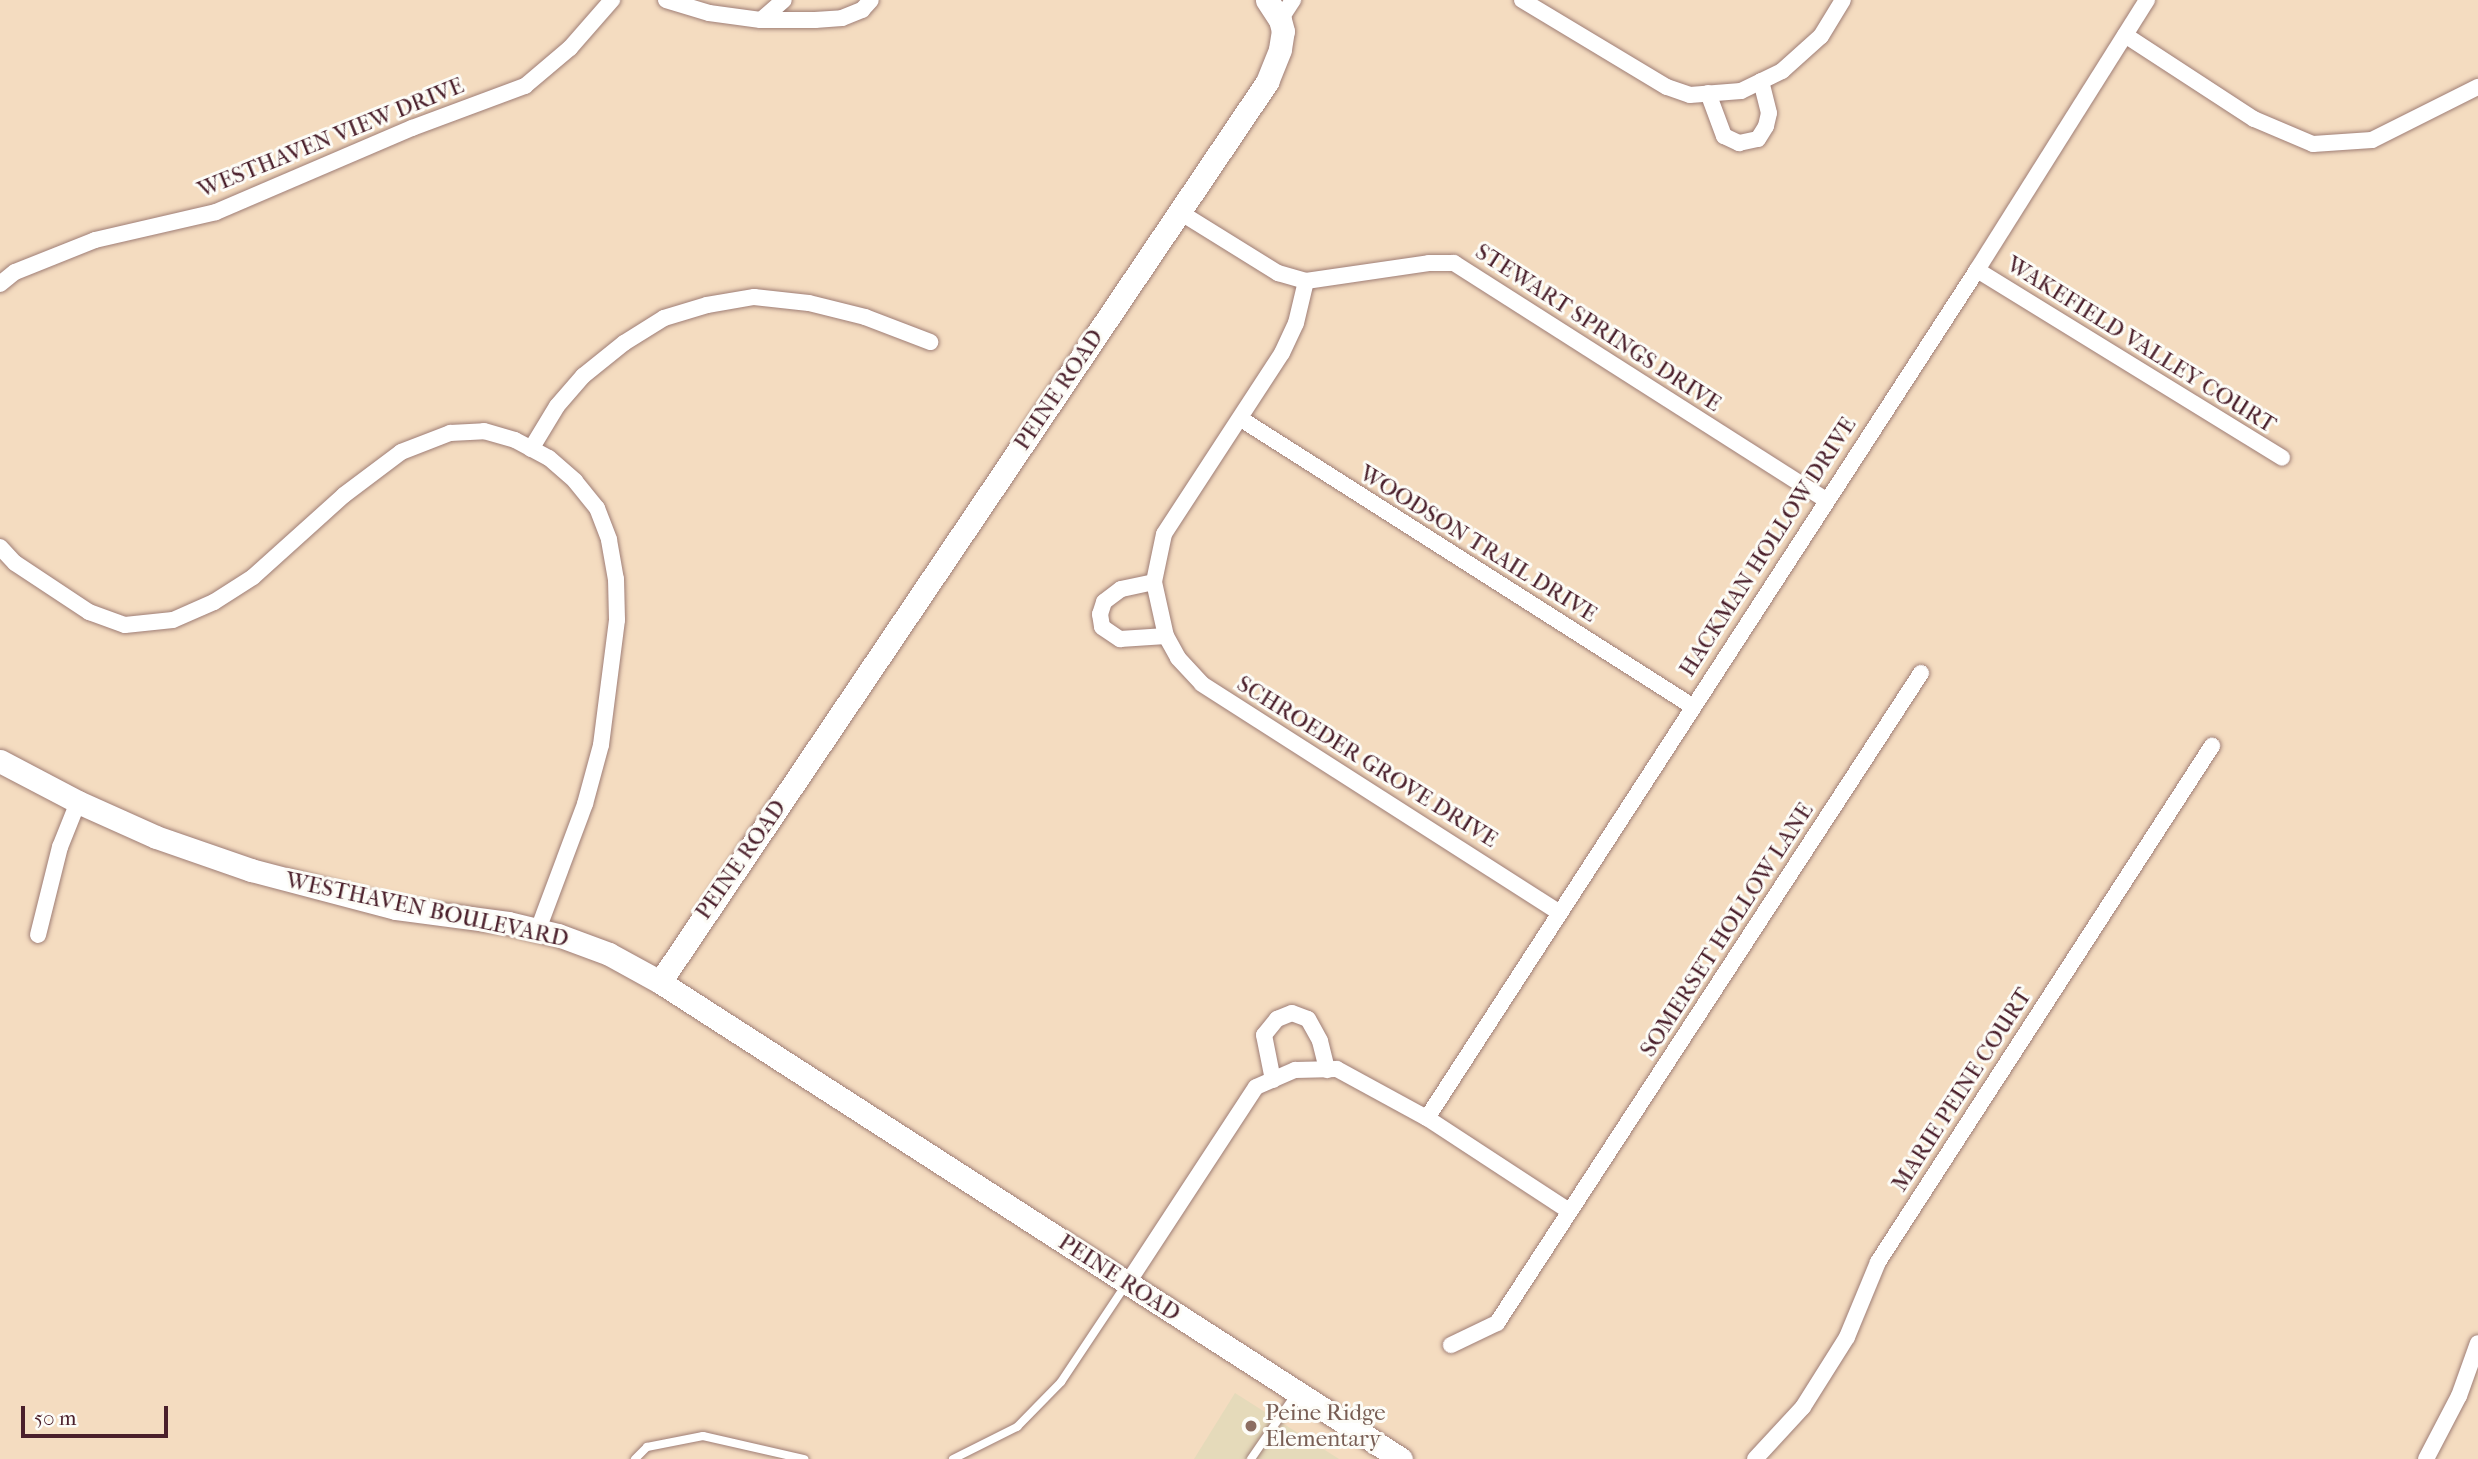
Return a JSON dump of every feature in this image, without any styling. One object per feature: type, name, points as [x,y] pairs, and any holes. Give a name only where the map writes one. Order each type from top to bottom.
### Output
[{"type":"street","name":"WESTHAVEN VIEW DRIVE","points":[[0,284],[15,272],[95,240],[216,212],[412,128],[525,86],[570,48],[612,0]]},
{"type":"street","points":[[666,0],[709,13],[761,20],[842,18],[862,10],[872,0]]},
{"type":"street","points":[[761,20],[784,0]]},
{"type":"street","points":[[1267,0],[1280,20],[1293,0]]},
{"type":"street","points":[[1522,0],[1667,87],[1690,94],[1741,90],[1782,71],[1821,36],[1843,0]]},
{"type":"street","name":"HACKMAN HOLLOW DRIVE","points":[[1427,1118],[1558,912],[1977,270],[2147,0]]},
{"type":"street","name":"PEINE ROAD","points":[[1280,20],[1280,49],[1267,82],[660,982],[1401,1459]]},
{"type":"street","points":[[2125,35],[2254,119],[2313,144],[2372,140],[2478,87]]},
{"type":"street","points":[[1708,93],[1724,136],[1739,143],[1758,139],[1766,126],[1769,113],[1761,81]]},
{"type":"street","name":"STEWART SPRINGS DRIVE","points":[[1178,211],[1278,273],[1306,281],[1429,263],[1454,263],[1826,500]]},
{"type":"street","name":"WAKEFIELD VALLEY COURT","points":[[1977,270],[2282,458]]},
{"type":"street","name":"SCHROEDER GROVE DRIVE","points":[[1306,281],[1290,338],[1241,419],[1164,534],[1154,582],[1166,636],[1178,658],[1202,684],[1558,912]]},
{"type":"street","points":[[531,449],[557,406],[583,376],[624,343],[664,318],[706,305],[754,297],[809,303],[865,317],[930,342]]},
{"type":"street","name":"WOODSON TRAIL DRIVE","points":[[1241,419],[1692,706]]},
{"type":"street","points":[[0,547],[15,562],[89,612],[125,625],[173,620],[215,602],[253,577],[344,495],[401,452],[450,433],[484,431],[549,458],[575,481],[597,508],[609,540],[616,579],[617,620],[601,745],[585,804],[538,930]]},
{"type":"street","points":[[1154,582],[1121,589],[1104,602],[1100,614],[1102,627],[1120,639],[1166,636]]},
{"type":"street","name":"SOMERSET HOLLOW LANE","points":[[1451,1345],[1497,1323],[1921,673]]},
{"type":"street","name":"MARIE PEINE COURT","points":[[1755,1459],[1803,1407],[1847,1338],[1878,1262],[2211,746]]},
{"type":"street","name":"WESTHAVEN BOULEVARD","points":[[0,761],[78,802],[156,837],[299,884],[396,908],[508,923],[538,930],[609,954],[660,982]]},
{"type":"street","points":[[38,935],[60,847],[78,802]]},
{"type":"street","points":[[1273,1080],[1264,1035],[1277,1019],[1292,1013],[1308,1019],[1320,1041],[1327,1070]]},
{"type":"street","points":[[1127,1284],[1256,1087],[1295,1070],[1337,1069],[1427,1118],[1569,1211]]},
{"type":"street","points":[[2426,1459],[2459,1396],[2478,1343]]},
{"type":"lane","points":[[953,1459],[1017,1427],[1026,1418],[1061,1382],[1127,1284]]},
{"type":"lane","points":[[1251,1459],[1297,1393]]},
{"type":"lane","points":[[635,1459],[647,1447],[703,1436],[804,1459]]},
{"type":"shaded area","name":"Peine Ridge Elementary","points":[[1235,1393],[1339,1459],[1194,1459]]},
{"type":"place","name":"Peine Ridge Elementary","points":[[1251,1426]]}]
